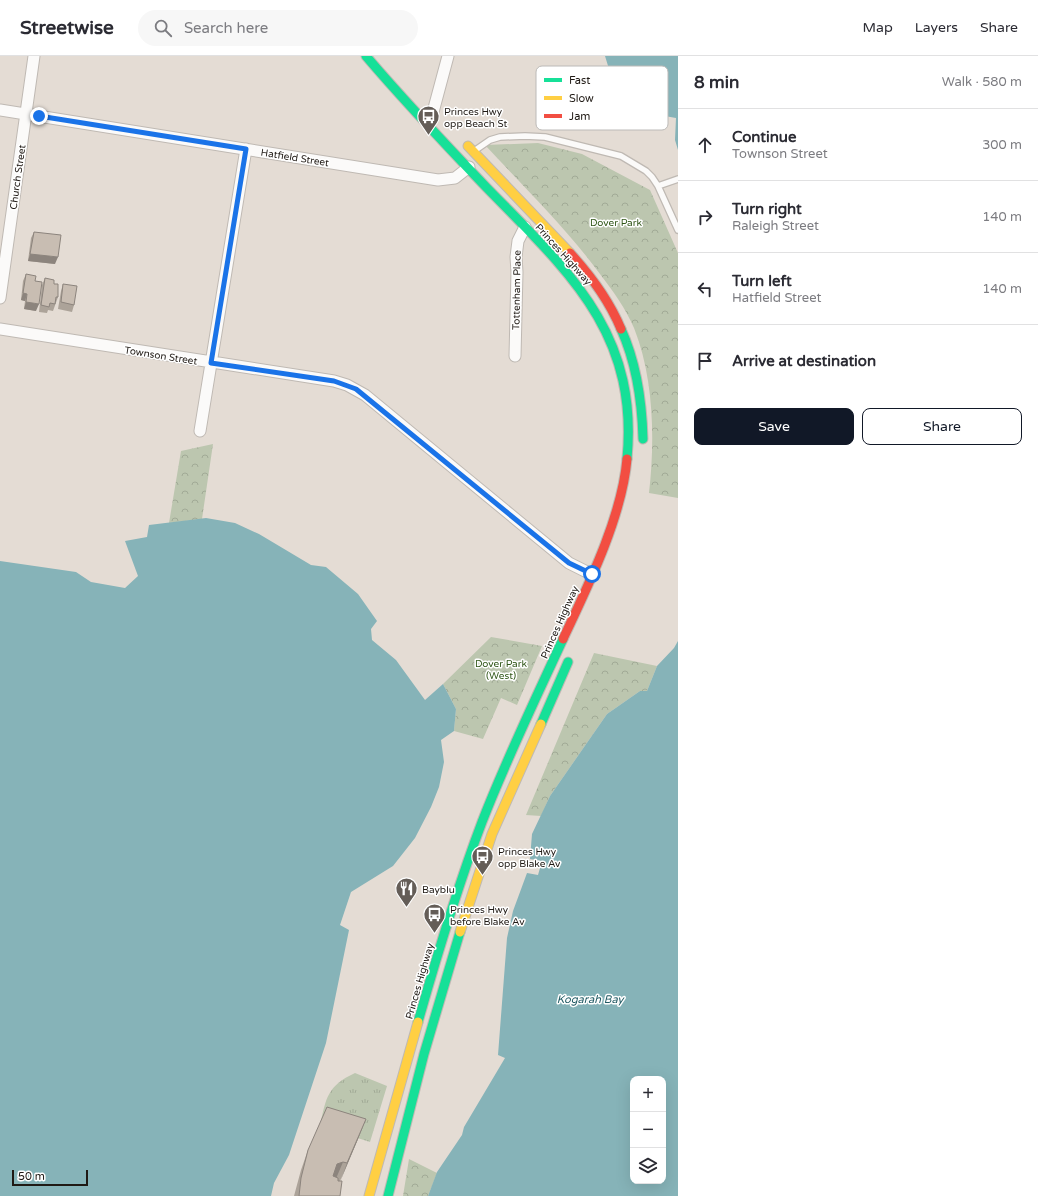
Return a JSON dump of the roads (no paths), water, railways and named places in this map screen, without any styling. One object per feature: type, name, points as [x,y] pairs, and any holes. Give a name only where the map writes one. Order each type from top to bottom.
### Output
[{"type":"highway","name":"Princes Highway","points":[[366,56],[411,108],[469,167],[576,281],[587,297],[606,331],[621,376],[628,420],[626,470],[618,506],[592,574],[496,786],[474,839],[443,936],[369,1196]]},
{"type":"highway","points":[[424,102],[436,115]]},
{"type":"highway","name":"Princes Highway","points":[[459,137],[568,250],[606,298],[622,329],[635,368],[641,403],[643,447]]},
{"type":"highway","points":[[389,1196],[392,1178],[424,1053],[469,900],[492,834],[571,656]]},
{"type":"street","name":"Church Street","points":[[0,298],[34,56]]},
{"type":"street","points":[[436,115],[448,56]]},
{"type":"street","name":"Hatfield Street","points":[[0,110],[438,180],[455,178],[469,167]]},
{"type":"street","points":[[200,431],[246,149]]},
{"type":"street","name":"Tottenham Place","points":[[514,356],[517,272],[516,257],[520,235],[526,227]]},
{"type":"street","name":"Townson Street","points":[[0,329],[334,381],[356,389],[569,563],[592,574]]},
{"type":"lane","points":[[474,152],[485,142],[500,137],[525,136],[545,137],[621,156],[646,171],[658,186],[678,230]]},
{"type":"lane","points":[[658,186],[678,179]]},
{"type":"water","points":[[605,56],[678,56],[678,150],[675,140],[676,118],[668,117],[668,66],[608,66]]},
{"type":"water","points":[[206,518],[235,523],[259,534],[311,565],[326,567],[358,594],[377,621],[371,629],[372,640],[396,660],[425,700],[443,684],[456,709],[454,731],[441,740],[444,762],[439,787],[431,807],[415,838],[393,866],[351,892],[340,925],[349,930],[326,1043],[289,1155],[274,1183],[271,1196],[0,1196],[0,561],[76,572],[91,582],[125,588],[138,576],[125,541],[147,537],[149,525]]},
{"type":"water","name":"Kogarah Bay","points":[[678,641],[678,1196],[428,1196],[437,1172],[462,1135],[464,1127],[505,1058],[498,1055],[507,938],[513,911],[527,873],[538,875],[542,861],[530,859],[532,834],[550,796],[607,714],[640,691],[647,691],[657,666],[674,648]]},
{"type":"place","name":"Princes Hwy opp Beach St","points":[[429,136]]},
{"type":"place","name":"Princes Hwy opp Blake Av","points":[[483,876]]},
{"type":"place","name":"Bayblu","points":[[407,908]]},
{"type":"place","name":"Princes Hwy before Blake Av","points":[[435,934]]},
{"type":"park label","name":"Dover Park","points":[[616,222]]},
{"type":"park label","name":"Dover Park (West)","points":[[501,668]]}]
